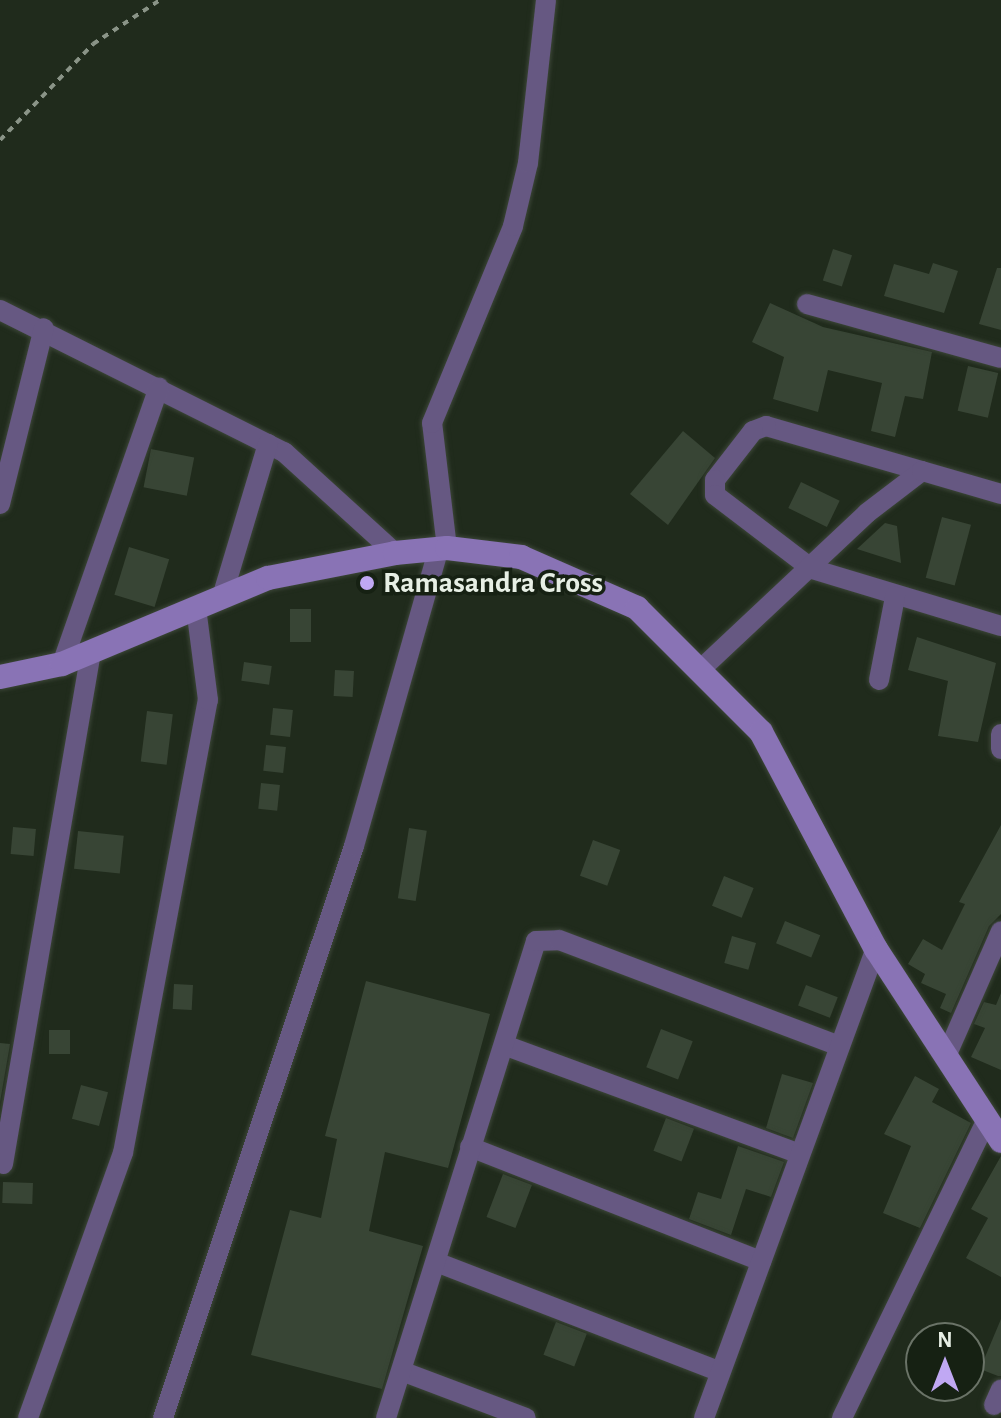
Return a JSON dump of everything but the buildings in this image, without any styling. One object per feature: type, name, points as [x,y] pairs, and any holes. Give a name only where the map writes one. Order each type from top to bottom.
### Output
[{"type":"main road","points":[[0,677],[62,664],[268,578],[395,553],[443,548],[521,557],[637,608],[761,732],[876,949],[947,1054],[993,1133]]},
{"type":"street","points":[[163,1418],[354,846],[443,548],[432,423],[513,226],[528,163],[546,0]]},
{"type":"street","points":[[807,304],[1001,358]]},
{"type":"street","points":[[0,310],[44,328],[268,444],[395,553]]},
{"type":"street","points":[[0,504],[44,328]]},
{"type":"street","points":[[62,664],[159,387]]},
{"type":"street","points":[[1001,494],[780,429],[753,431],[715,480],[715,495],[812,569],[895,597],[1001,626]]},
{"type":"street","points":[[222,597],[268,444]]},
{"type":"street","points":[[700,670],[812,569],[867,513],[922,471]]},
{"type":"street","points":[[879,680],[895,597]]},
{"type":"street","points":[[28,1418],[123,1153],[208,700],[196,608]]},
{"type":"street","points":[[3,1164],[91,652]]},
{"type":"street","points":[[1001,734],[1001,749]]},
{"type":"street","points":[[947,1054],[1001,931]]},
{"type":"street","points":[[386,1418],[404,1372],[531,947],[551,937],[840,1046]]},
{"type":"street","points":[[704,1418],[876,949]]},
{"type":"street","points":[[504,1045],[800,1154]]},
{"type":"street","points":[[842,1418],[993,1133]]},
{"type":"street","points":[[470,1147],[761,1261]]},
{"type":"street","points":[[436,1262],[721,1372]]},
{"type":"street","points":[[404,1372],[526,1418]]},
{"type":"path","points":[[0,140],[93,44],[160,0]]},
{"type":"place","name":"Ramasandra Cross","points":[[367,583]]}]
